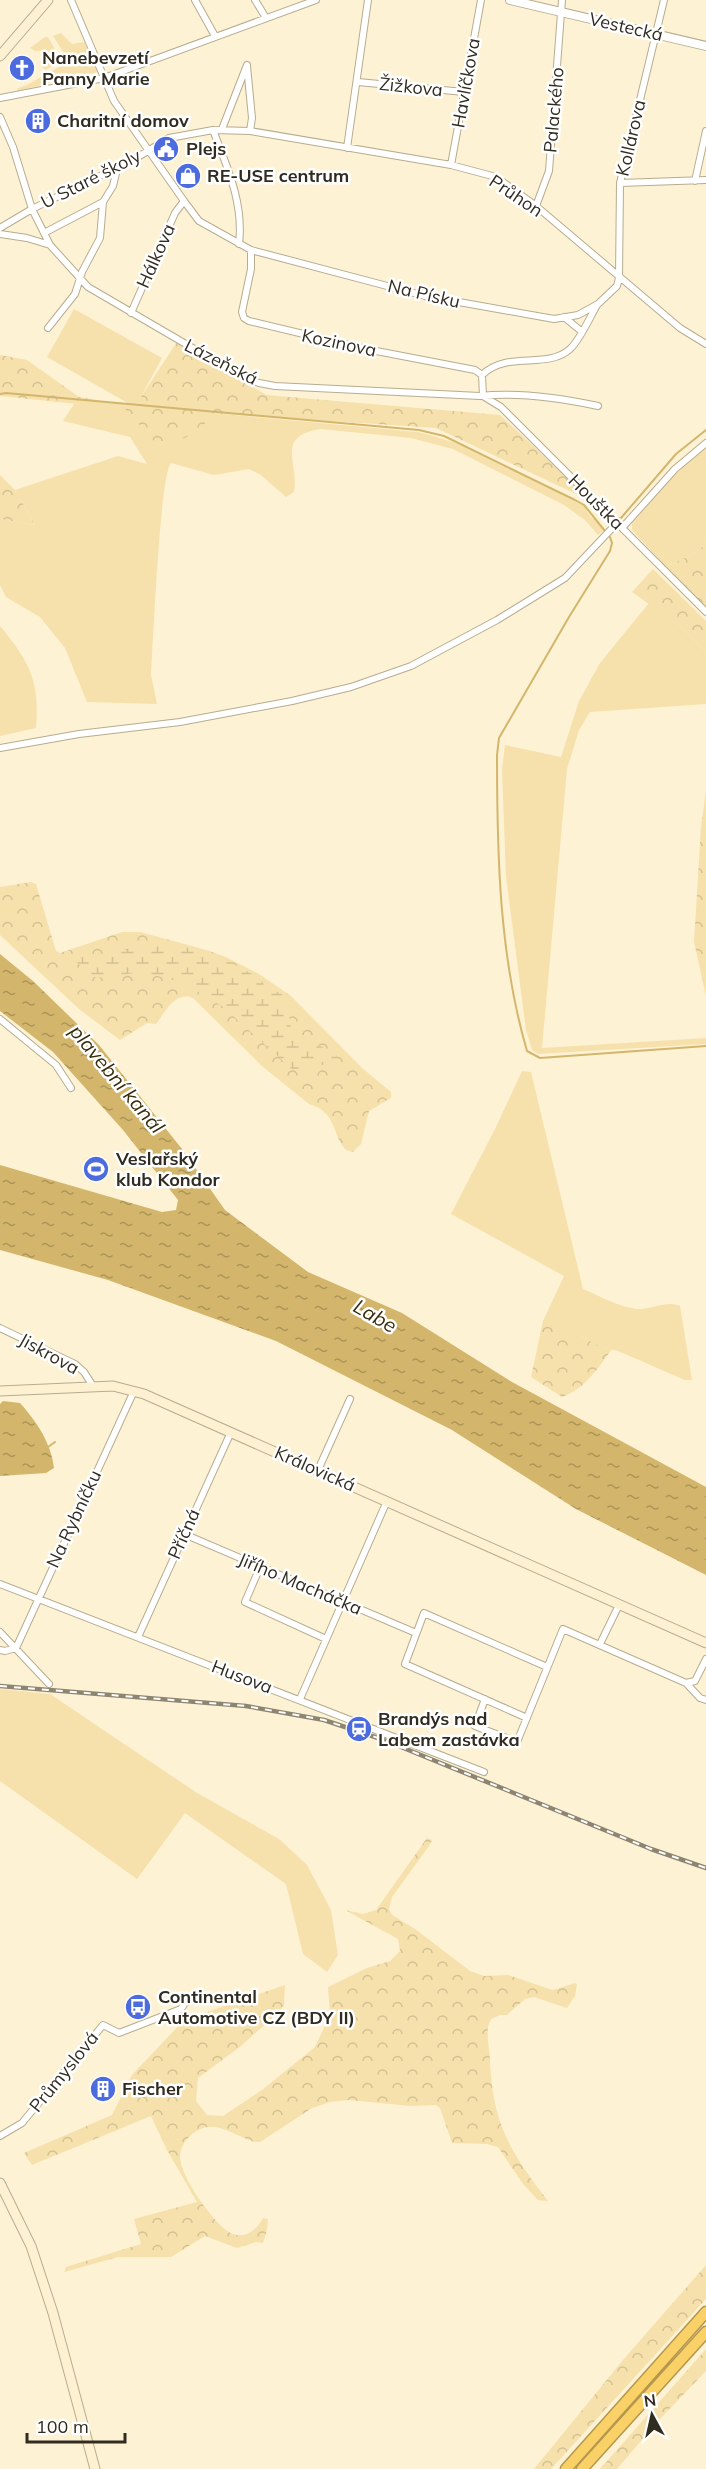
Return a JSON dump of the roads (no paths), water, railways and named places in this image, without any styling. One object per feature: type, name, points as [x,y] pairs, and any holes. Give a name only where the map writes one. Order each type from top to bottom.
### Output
[{"type":"highway","points":[[566,2469],[706,2312]]},
{"type":"highway","points":[[582,2469],[706,2332]]},
{"type":"main road","points":[[0,56],[45,1]]},
{"type":"main road","name":"Královická","points":[[0,1391],[93,1386],[113,1386],[134,1391],[318,1470],[706,1643]]},
{"type":"main road","points":[[0,2182],[31,2246],[53,2313],[95,2469]]},
{"type":"street","name":"Na Písku","points":[[71,0],[114,101],[200,221],[239,244],[250,250],[434,297],[554,319],[578,315],[598,304]]},
{"type":"street","points":[[195,0],[215,36]]},
{"type":"street","points":[[255,0],[266,18]]},
{"type":"street","points":[[0,98],[104,78],[316,0]]},
{"type":"street","points":[[347,148],[368,0]]},
{"type":"street","name":"Havlíčkova","points":[[451,165],[481,0]]},
{"type":"street","name":"Vestecká","points":[[510,0],[706,46]]},
{"type":"street","name":"Palackého","points":[[536,206],[549,171],[563,12],[562,0]]},
{"type":"street","name":"Kollárova","points":[[619,278],[620,183],[664,0]]},
{"type":"street","points":[[222,129],[247,65],[252,118],[250,131]]},
{"type":"street","name":"Žižkova","points":[[358,82],[464,92]]},
{"type":"street","name":"Lázeňská","points":[[0,117],[13,147],[32,209],[50,245],[81,280],[88,287],[131,313],[239,375],[275,387],[528,396],[598,406]]},
{"type":"street","points":[[213,130],[237,194],[242,225],[239,244]]},
{"type":"street","name":"Průhon","points":[[213,130],[250,131],[451,165],[496,177],[536,206],[680,328],[706,344]]},
{"type":"street","name":"U Staré školy","points":[[0,228],[32,209],[117,169],[169,138],[213,130]]},
{"type":"street","points":[[695,181],[706,131]]},
{"type":"street","points":[[48,328],[75,294],[82,272],[100,238],[103,202],[112,186],[117,169]]},
{"type":"street","points":[[620,183],[706,180]]},
{"type":"street","name":"Hálkova","points":[[131,313],[175,213],[184,201]]},
{"type":"street","points":[[44,233],[103,202]]},
{"type":"street","points":[[0,234],[27,238],[50,245]]},
{"type":"street","name":"Kozinova","points":[[250,250],[251,269],[242,312],[244,318],[249,321],[366,349],[475,370],[482,375]]},
{"type":"street","name":"Na Písku","points":[[482,375],[489,368],[501,362],[558,356],[571,348],[598,304],[616,286],[619,278]]},
{"type":"street","points":[[564,317],[581,331]]},
{"type":"street","points":[[482,375],[483,396]]},
{"type":"street","name":"Houštka","points":[[483,396],[501,407],[706,612]]},
{"type":"street","points":[[0,748],[79,734],[180,722],[292,701],[351,687],[411,666],[497,620],[565,578],[675,469],[706,443]]},
{"type":"street","points":[[0,1019],[56,1065],[71,1088]]},
{"type":"street","name":"Jiskrova","points":[[0,1328],[75,1364],[84,1372],[93,1386]]},
{"type":"street","name":"Na Rybníčku","points":[[16,1648],[134,1391]]},
{"type":"street","points":[[318,1470],[350,1399]]},
{"type":"street","name":"Příčná","points":[[138,1637],[231,1432]]},
{"type":"street","points":[[300,1699],[387,1501]]},
{"type":"street","name":"Jiřího Macháčka","points":[[184,1534],[341,1603],[416,1633]]},
{"type":"street","points":[[260,1567],[245,1602],[326,1639]]},
{"type":"street","name":"Husova","points":[[0,1584],[484,1772]]},
{"type":"street","points":[[600,1644],[619,1605]]},
{"type":"street","points":[[527,1718],[405,1664],[416,1633],[424,1613],[547,1667]]},
{"type":"street","points":[[485,1699],[475,1726],[517,1742],[563,1629],[686,1683],[700,1698],[706,1700]]},
{"type":"street","points":[[0,1632],[49,1684]]},
{"type":"street","points":[[0,1650],[16,1648]]},
{"type":"street","points":[[686,1683],[695,1681],[706,1659]]},
{"type":"street","name":"Průmyslová","points":[[1,2138],[22,2124],[103,2025],[119,2033],[181,2009],[185,2003],[194,1999]]},
{"type":"water","points":[[0,954],[33,981],[99,1045],[182,1149],[225,1210],[308,1272],[402,1313],[512,1382],[706,1487],[706,1575],[576,1509],[452,1430],[276,1341],[108,1280],[0,1250],[0,1165],[162,1212],[176,1210],[178,1200],[123,1130],[53,1052],[0,1011]]},
{"type":"water","points":[[3,1401],[20,1403],[32,1418],[50,1450],[54,1468],[46,1473],[0,1476],[0,1404]]},
{"type":"waterway","points":[[0,394],[419,430],[444,436],[575,500],[584,505],[605,531]]},
{"type":"waterway","points":[[618,518],[621,518],[676,454],[706,430]]},
{"type":"waterway","points":[[610,537],[612,543],[610,551],[499,738],[497,755],[499,867],[505,941],[511,978],[527,1051],[540,1058],[706,1046]]},
{"type":"waterway","points":[[48,1447],[55,1442]]},
{"type":"railway","points":[[0,1686],[246,1706],[324,1720],[384,1740],[651,1849],[706,1868]]},
{"type":"place","name":"Nanebevzetí Panny Marie","points":[[22,68]]},
{"type":"place","name":"Charitní domov","points":[[38,121]]},
{"type":"place","name":"Plejs","points":[[166,149]]},
{"type":"place","name":"RE-USE centrum","points":[[188,176]]},
{"type":"place","name":"Veslařský klub Kondor","points":[[96,1169]]},
{"type":"place","name":"Brandýs nad Labem zastávka","points":[[359,1729]]},
{"type":"place","name":"Continental Automotive CZ (BDY II)","points":[[138,2007]]},
{"type":"place","name":"Fischer","points":[[103,2089]]},
{"type":"water label","name":"plavební kanál","points":[[117,1079]]},
{"type":"water label","name":"Labe","points":[[375,1316]]}]
